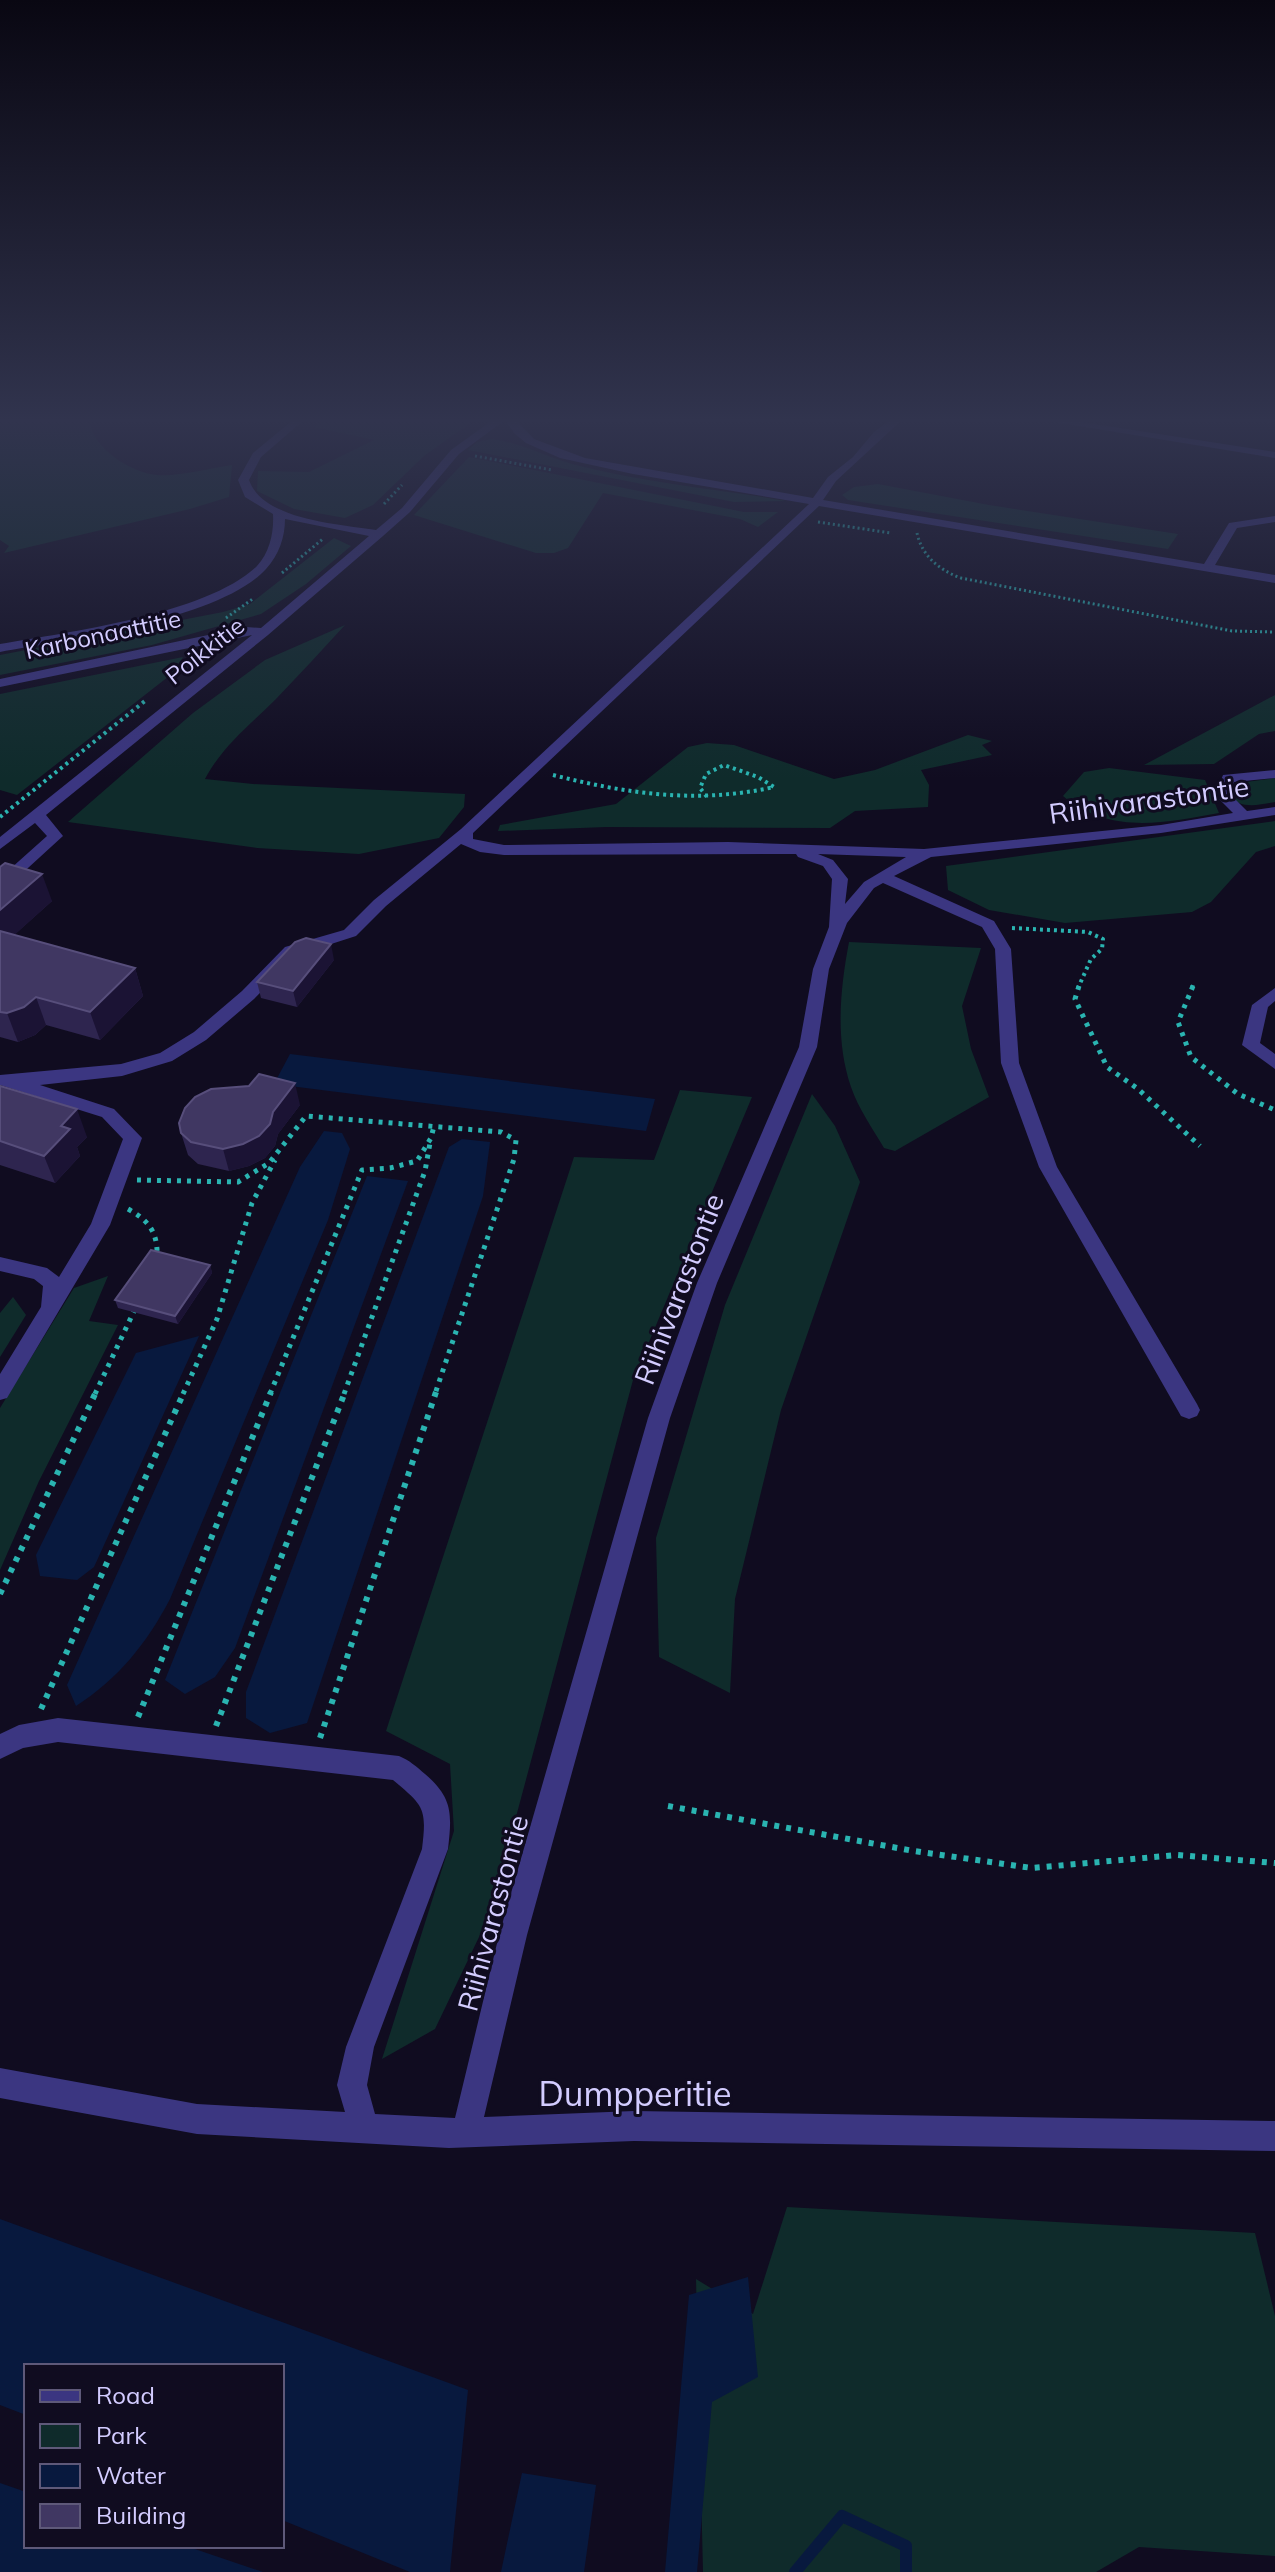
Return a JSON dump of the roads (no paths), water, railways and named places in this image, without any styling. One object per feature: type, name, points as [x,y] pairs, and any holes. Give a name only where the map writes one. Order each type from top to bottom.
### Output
[{"type":"street","points":[[0,648],[125,623],[224,592],[257,573],[272,555],[275,539]]},
{"type":"street","name":"Poikkitie","points":[[0,844],[264,632],[373,539]]},
{"type":"street","points":[[3,1079],[62,1078],[122,1070],[166,1057],[212,1026],[291,951],[350,933],[380,903],[466,832],[778,539]]},
{"type":"street","points":[[1039,539],[1275,579]]},
{"type":"street","points":[[1208,567],[1225,539]]},
{"type":"street","name":"Karbonaattitie","points":[[0,683],[246,631],[264,632]]},
{"type":"street","points":[[1244,816],[1222,795],[1228,778],[1275,774]]},
{"type":"street","name":"Riihivarastontie","points":[[466,2132],[513,1935],[659,1418],[707,1283],[808,1047],[821,969],[839,922],[869,885],[928,853],[1150,830],[1275,811]]},
{"type":"street","points":[[0,886],[56,836],[41,822],[38,814]]},
{"type":"street","points":[[466,832],[466,841],[480,847],[504,850],[776,848],[928,853]]},
{"type":"street","points":[[776,848],[828,863],[840,879],[832,940]]},
{"type":"street","points":[[883,877],[988,924],[1003,949],[1010,1063],[1048,1167],[1189,1410]]},
{"type":"street","points":[[1275,993],[1260,1005],[1251,1045],[1275,1063]]},
{"type":"street","points":[[0,1392],[100,1225],[133,1138],[108,1113],[3,1079]]},
{"type":"street","points":[[0,1264],[40,1273],[53,1283],[50,1309]]},
{"type":"street","points":[[0,1747],[29,1735],[58,1730],[314,1758],[399,1768],[434,1798],[438,1822],[435,1849],[360,2047],[352,2085],[364,2128]]},
{"type":"street","name":"Dumpperitie","points":[[0,2083],[197,2119],[364,2128],[466,2132],[634,2126],[1274,2137]]},
{"type":"water","points":[[290,1054],[655,1099],[646,1131],[274,1084]]},
{"type":"water","points":[[324,1131],[342,1133],[350,1149],[328,1220],[170,1599],[130,1659],[105,1684],[76,1706],[67,1685],[300,1167]]},
{"type":"water","points":[[462,1139],[490,1142],[483,1196],[307,1723],[270,1733],[246,1718],[246,1692],[449,1147]]},
{"type":"water","points":[[367,1176],[408,1181],[235,1648],[215,1677],[185,1694],[165,1680]]},
{"type":"water","points":[[199,1336],[94,1567],[77,1580],[40,1576],[36,1555],[136,1353]]},
{"type":"water","points":[[0,2219],[468,2390],[450,2572],[410,2572],[284,2521],[284,2364],[24,2364],[24,2414],[0,2405]]},
{"type":"water","points":[[748,2277],[758,2377],[712,2402],[697,2572],[665,2572],[689,2295]]},
{"type":"water","points":[[522,2473],[596,2485],[584,2572],[501,2572]]},
{"type":"water","points":[[0,2483],[24,2491],[24,2548],[192,2548],[263,2572],[0,2572]]},
{"type":"waterway","points":[[795,2572],[842,2516],[906,2546],[906,2572]]}]
